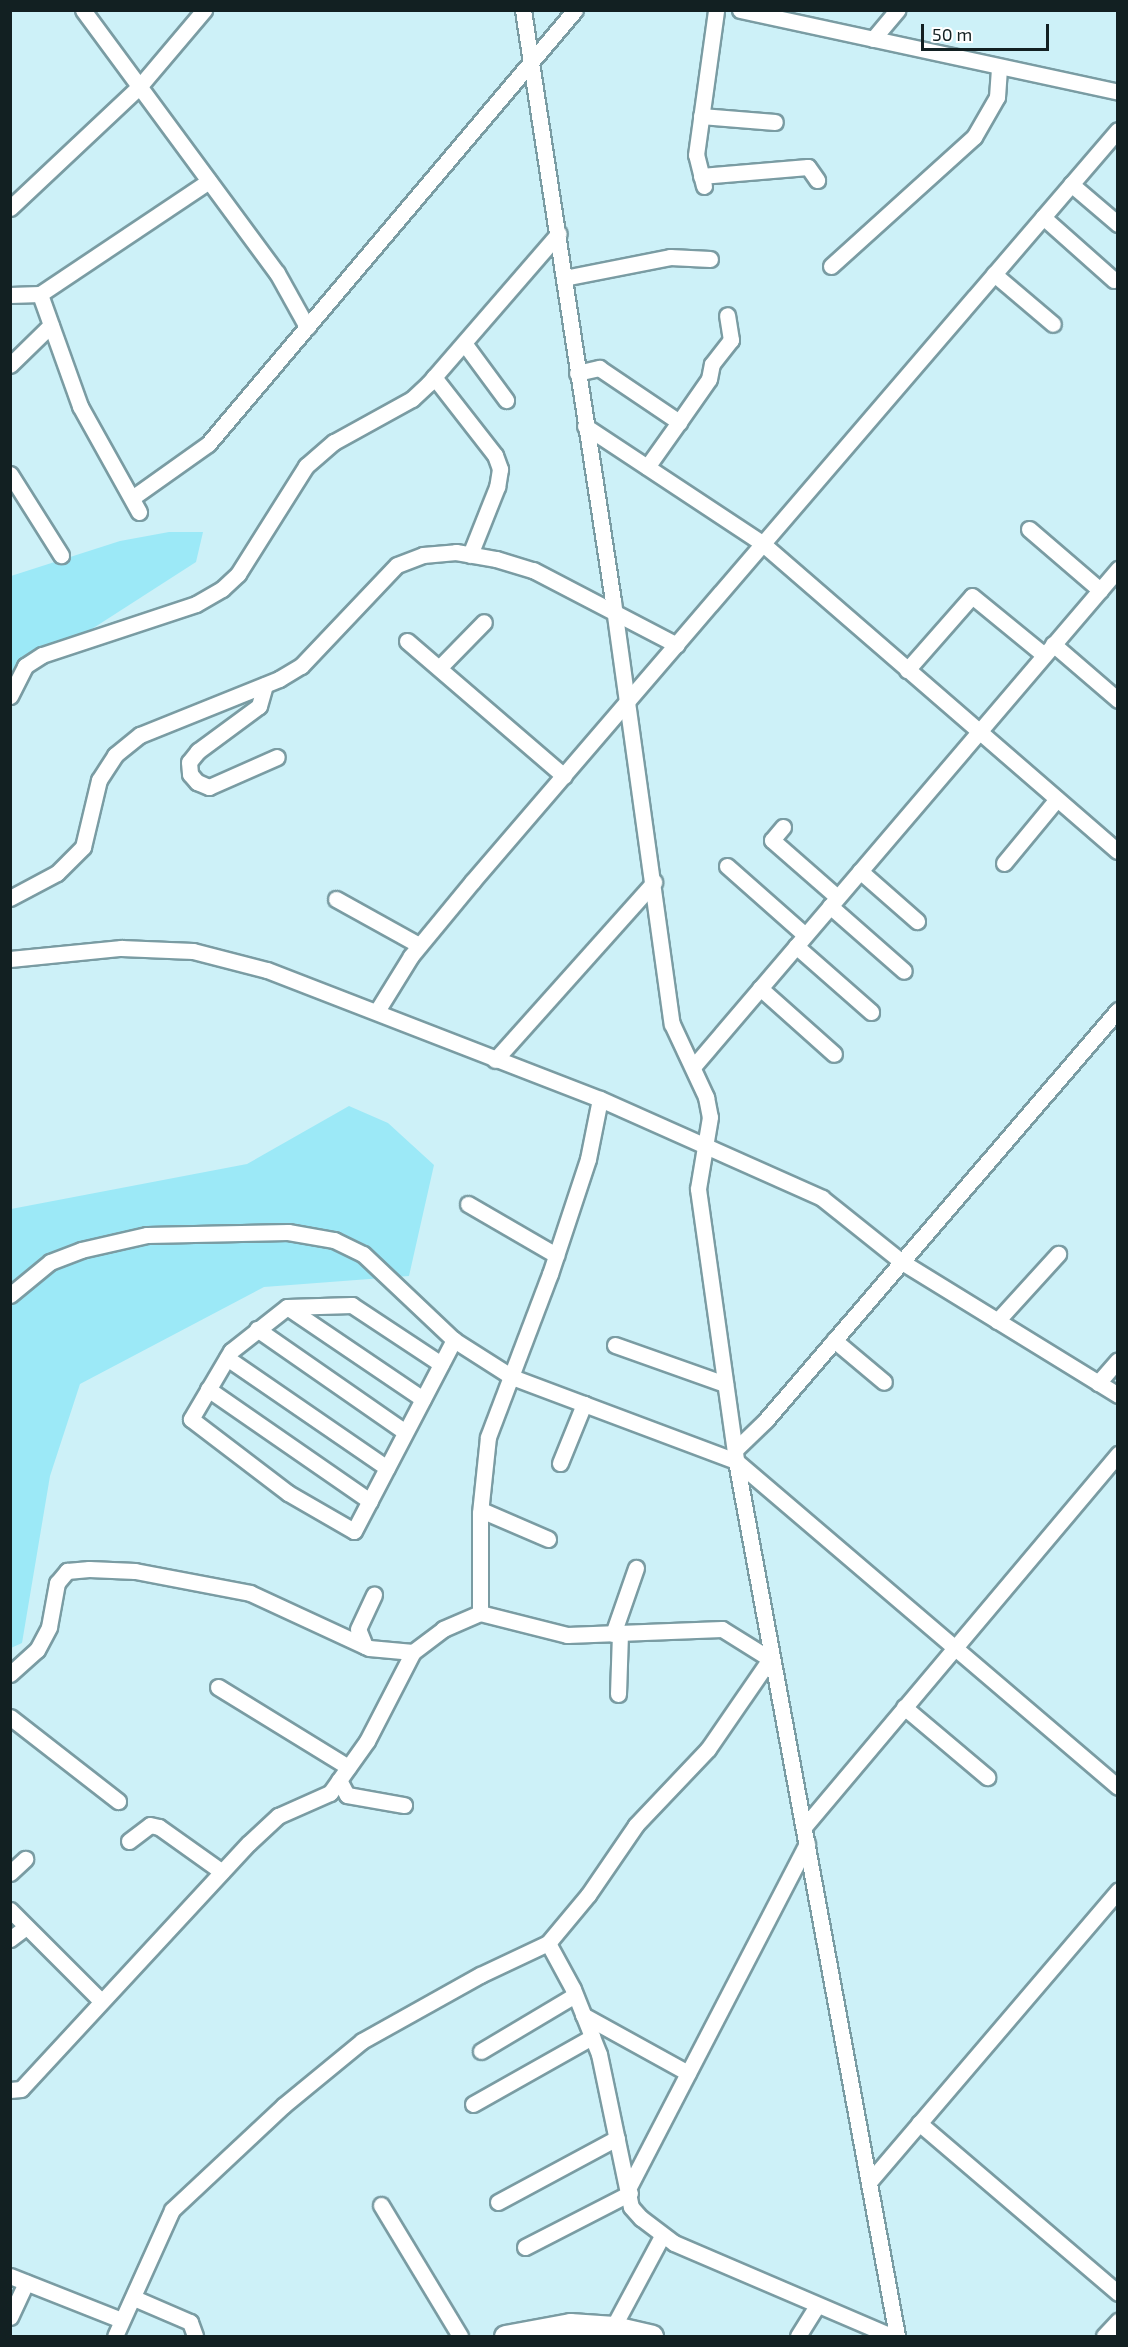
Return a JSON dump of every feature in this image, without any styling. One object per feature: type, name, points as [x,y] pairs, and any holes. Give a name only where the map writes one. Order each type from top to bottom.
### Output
[{"type":"street","points":[[83,10],[277,273],[307,327]]},
{"type":"street","points":[[10,208],[139,87],[204,10]]},
{"type":"street","points":[[524,10],[559,233],[577,374],[615,610],[672,1024],[706,1097],[710,1118],[702,1145],[698,1189],[735,1456],[897,2337]]},
{"type":"street","points":[[40,294],[80,406],[136,505],[208,444],[532,64],[575,10]]},
{"type":"street","points":[[716,10],[696,155],[702,181],[808,166],[817,180]]},
{"type":"street","points":[[740,10],[1118,92]]},
{"type":"street","points":[[873,39],[897,10]]},
{"type":"street","points":[[831,266],[974,137],[996,97],[999,67]]},
{"type":"street","points":[[701,117],[775,122]]},
{"type":"street","points":[[377,1011],[420,945],[1118,130]]},
{"type":"street","points":[[10,295],[40,294],[209,181]]},
{"type":"street","points":[[1071,184],[1118,224]]},
{"type":"street","points":[[1042,218],[1114,280]]},
{"type":"street","points":[[10,696],[25,666],[42,655],[196,604],[222,589],[238,574],[306,466],[334,442],[412,399],[435,377],[559,233]]},
{"type":"street","points":[[564,278],[670,257],[710,259]]},
{"type":"street","points":[[994,274],[1053,324]]},
{"type":"street","points":[[647,467],[709,379],[712,364],[731,340],[727,315]]},
{"type":"street","points":[[10,365],[51,325]]},
{"type":"street","points":[[464,343],[506,400]]},
{"type":"street","points":[[577,374],[599,368],[679,422]]},
{"type":"street","points":[[435,377],[495,455],[500,469],[497,487],[470,555]]},
{"type":"street","points":[[585,426],[763,544],[1118,850]]},
{"type":"street","points":[[10,474],[61,555]]},
{"type":"street","points":[[1029,529],[1102,587],[1118,594]]},
{"type":"street","points":[[10,898],[57,873],[83,847],[99,780],[115,755],[140,735],[265,685],[301,666],[397,565],[423,555],[470,555],[533,570],[615,610],[677,645]]},
{"type":"street","points":[[693,1067],[1118,569]]},
{"type":"street","points":[[907,670],[972,596],[1118,700]]},
{"type":"street","points":[[439,668],[484,622]]},
{"type":"street","points":[[407,641],[564,776]]},
{"type":"street","points":[[265,685],[259,706],[198,751],[189,762],[190,774],[197,782],[209,787],[276,757]]},
{"type":"street","points":[[1004,863],[1057,799]]},
{"type":"street","points":[[783,827],[772,840],[904,971]]},
{"type":"street","points":[[727,866],[871,1012]]},
{"type":"street","points":[[860,871],[917,921]]},
{"type":"street","points":[[495,1060],[654,882]]},
{"type":"street","points":[[336,899],[420,945]]},
{"type":"street","points":[[10,959],[121,948],[193,951],[267,970],[377,1011],[495,1060],[600,1099],[822,1198],[902,1262],[1118,1395]]},
{"type":"street","points":[[760,988],[834,1054]]},
{"type":"street","points":[[735,1456],[1118,1010]]},
{"type":"street","points":[[480,1613],[481,1510],[488,1437],[556,1255],[597,1126],[600,1099]]},
{"type":"street","points":[[468,1204],[556,1255]]},
{"type":"street","points":[[10,1295],[50,1262],[81,1250],[147,1235],[288,1232],[334,1240],[363,1254],[454,1340],[512,1377],[735,1456],[952,1649],[1118,1786]]},
{"type":"street","points":[[997,1321],[1058,1254]]},
{"type":"street","points":[[441,1364],[351,1305],[286,1307],[240,1342],[227,1358],[191,1419],[288,1492],[354,1532],[454,1340]]},
{"type":"street","points":[[286,1307],[423,1400]]},
{"type":"street","points":[[257,1329],[405,1432]]},
{"type":"street","points":[[834,1340],[884,1382]]},
{"type":"street","points":[[615,1345],[725,1384]]},
{"type":"street","points":[[227,1358],[387,1468]]},
{"type":"street","points":[[1098,1383],[1118,1360]]},
{"type":"street","points":[[208,1389],[370,1501]]},
{"type":"street","points":[[560,1463],[584,1404]]},
{"type":"street","points":[[525,2247],[629,2190],[805,1835],[904,1707],[1118,1454]]},
{"type":"street","points":[[481,1510],[548,1539]]},
{"type":"street","points":[[618,1694],[616,1634],[636,1568]]},
{"type":"street","points":[[10,1674],[37,1650],[49,1627],[57,1583],[66,1571],[135,1571],[250,1593],[365,1646],[413,1652]]},
{"type":"street","points":[[365,1646],[358,1629],[374,1594]]},
{"type":"street","points":[[10,2090],[21,2089],[100,2000],[278,1816],[330,1793],[367,1741],[413,1652],[442,1629],[480,1613],[567,1635],[722,1629],[771,1659]]},
{"type":"street","points":[[115,2337],[172,2210],[283,2106],[362,2041],[480,1975],[548,1943],[588,1896],[636,1825],[708,1749],[771,1659]]},
{"type":"street","points":[[218,1687],[348,1767]]},
{"type":"street","points":[[904,1707],[987,1777]]},
{"type":"street","points":[[10,1717],[118,1801]]},
{"type":"street","points":[[339,1780],[347,1795],[404,1805]]},
{"type":"street","points":[[129,1841],[150,1825],[159,1827],[222,1872]]},
{"type":"street","points":[[10,1873],[25,1859]]},
{"type":"street","points":[[870,2181],[1118,1891]]},
{"type":"street","points":[[10,1910],[100,2000]]},
{"type":"street","points":[[10,1939],[26,1927]]},
{"type":"street","points":[[548,1943],[575,1995],[592,2037],[629,2190],[631,2207],[663,2236],[891,2337]]},
{"type":"street","points":[[481,2051],[575,1995]]},
{"type":"street","points":[[584,2015],[688,2073]]},
{"type":"street","points":[[473,2104],[592,2037]]},
{"type":"street","points":[[919,2123],[1118,2293]]},
{"type":"street","points":[[498,2202],[617,2138]]},
{"type":"street","points":[[381,2205],[460,2337]]},
{"type":"street","points":[[611,2332],[663,2236]]},
{"type":"street","points":[[10,2276],[121,2320]]},
{"type":"street","points":[[10,2317],[26,2282]]},
{"type":"street","points":[[134,2298],[190,2322],[195,2337]]},
{"type":"street","points":[[798,2337],[817,2305]]},
{"type":"street","points":[[1104,2337],[1118,2321]]},
{"type":"street","points":[[505,2337],[570,2324],[652,2337]]},
{"type":"shaded area","points":[[169,532],[203,532],[196,562],[11,681],[11,576],[120,541]]},
{"type":"shaded area","points":[[349,1106],[388,1123],[434,1165],[409,1276],[264,1287],[80,1384],[50,1476],[22,1643],[11,1648],[11,1209],[247,1164]]}]
